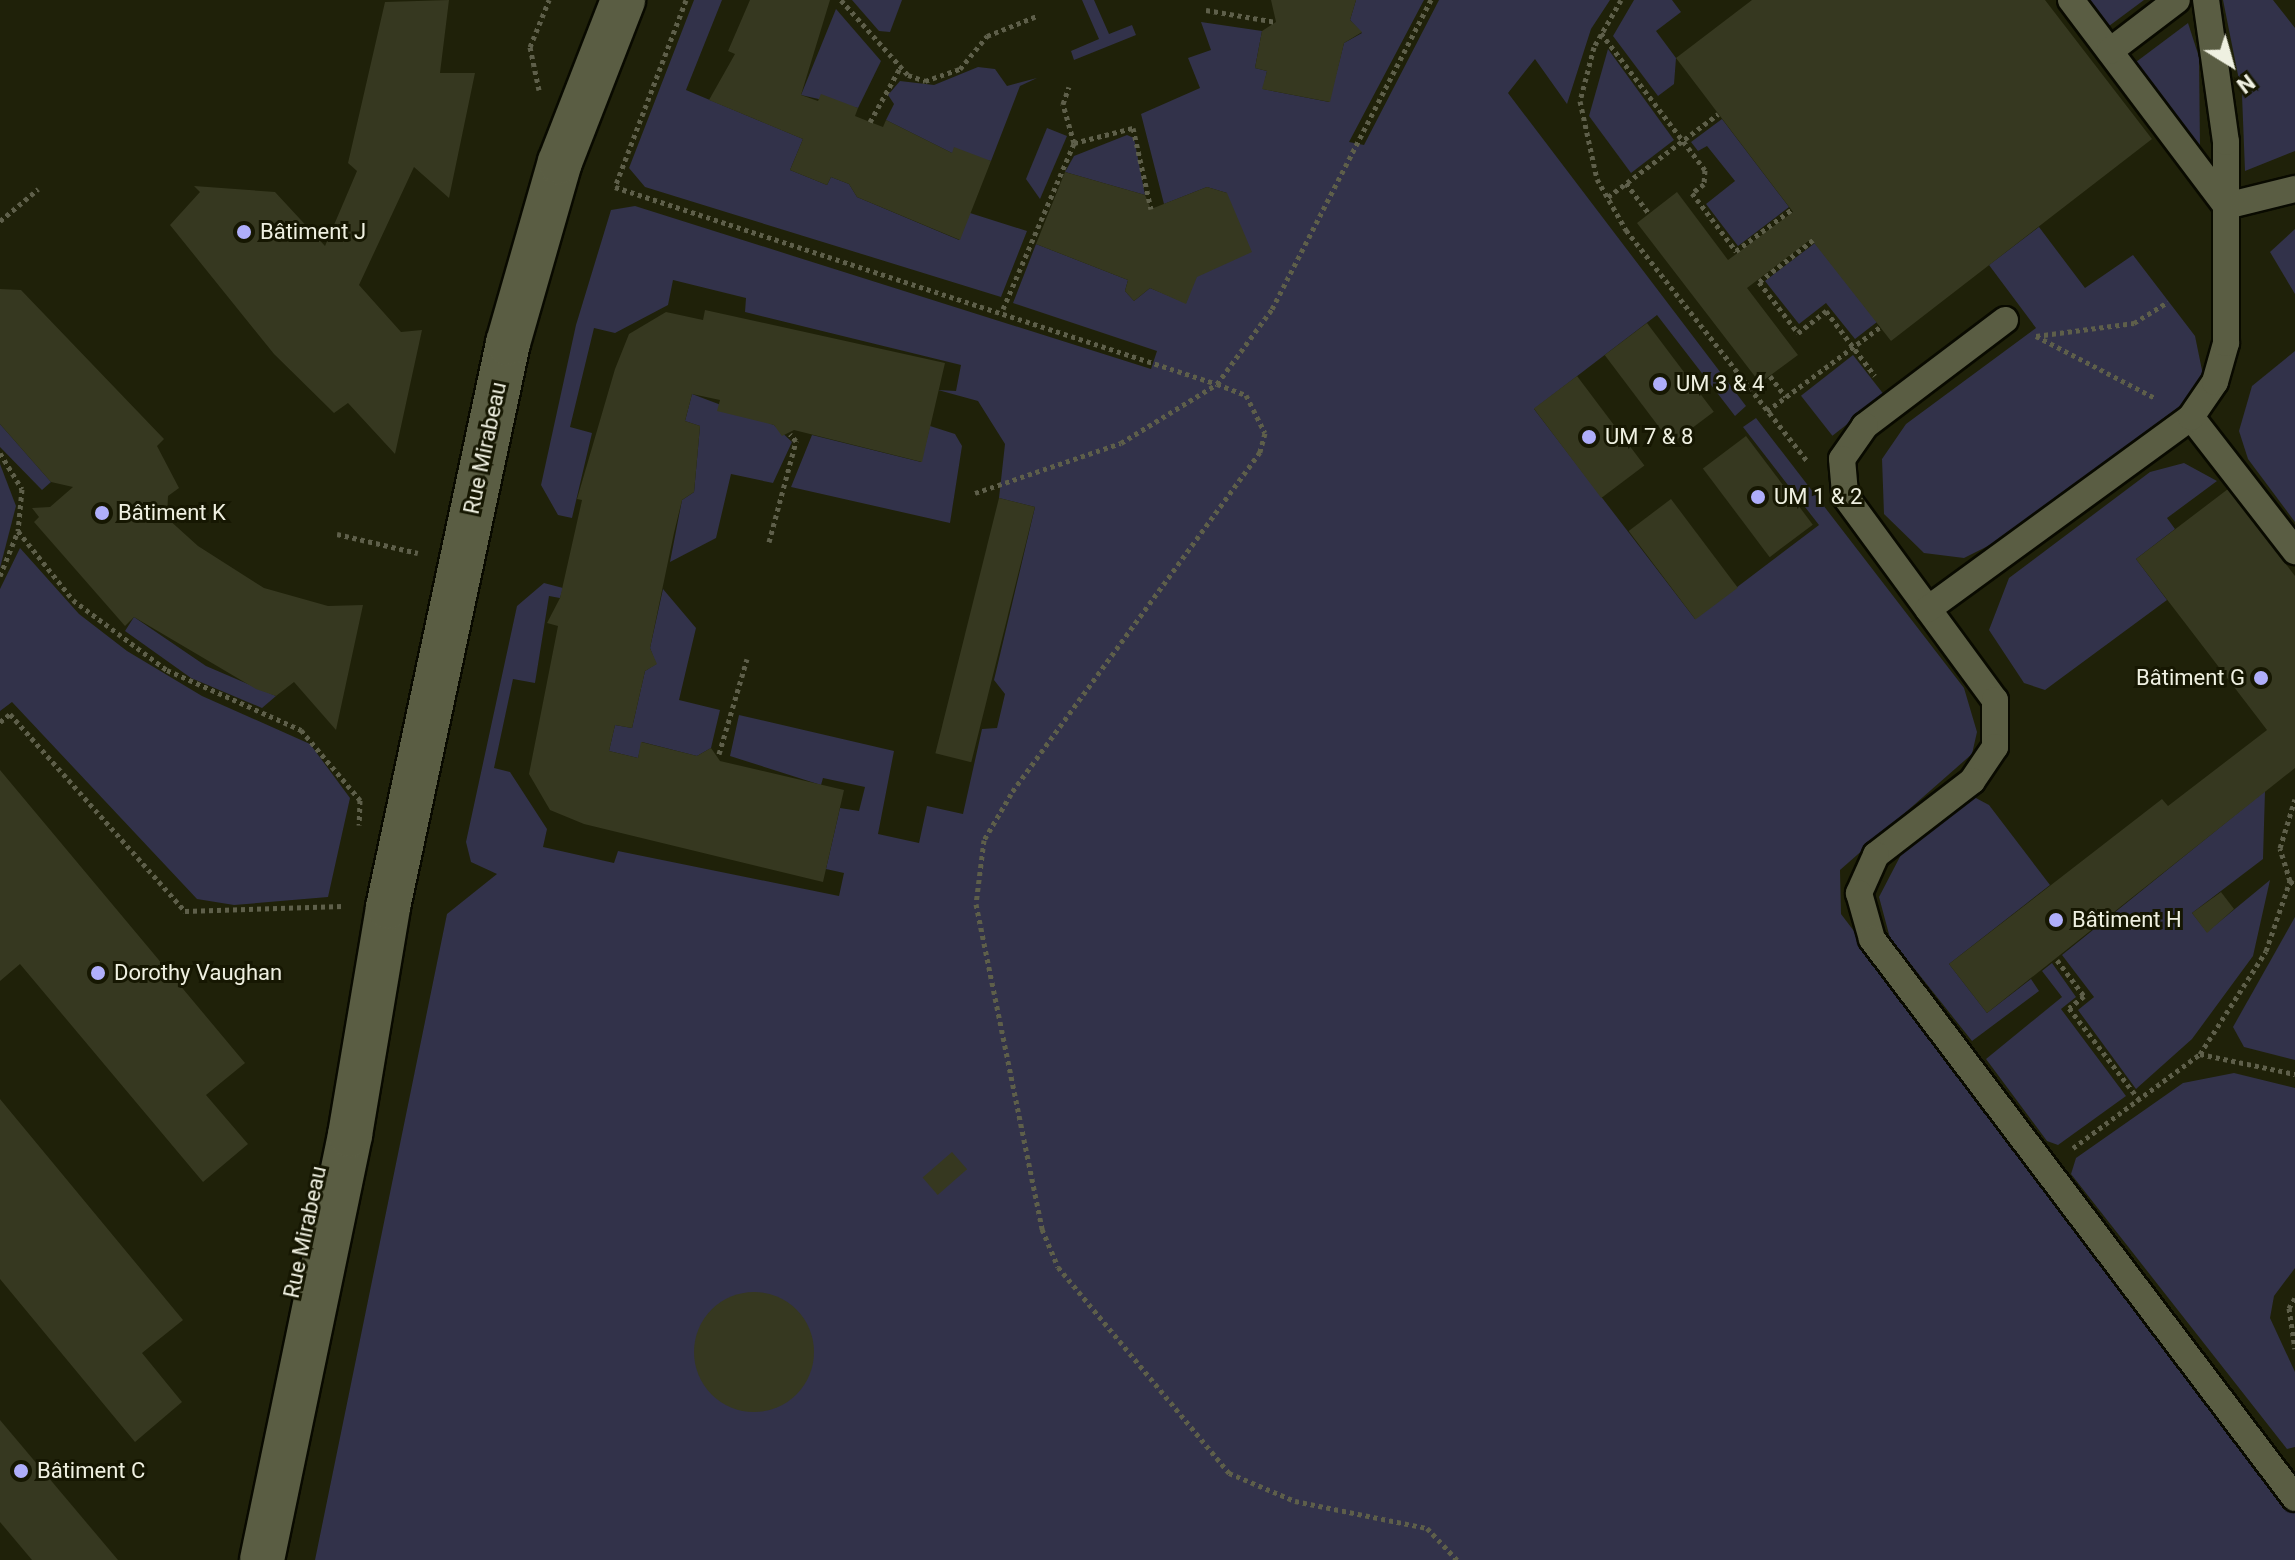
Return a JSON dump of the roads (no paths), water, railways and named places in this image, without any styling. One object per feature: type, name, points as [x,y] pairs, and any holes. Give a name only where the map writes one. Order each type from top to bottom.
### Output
[{"type":"street","name":"Rue Mirabeau","points":[[262,1560],[350,1135],[388,907],[531,256],[623,0]]},
{"type":"street","name":"Rue Mirabeau","points":[[238,1560],[327,1129],[388,907]]},
{"type":"lane","points":[[2071,0],[2226,206]]},
{"type":"lane","points":[[2110,51],[2177,0]]},
{"type":"lane","points":[[1928,609],[2191,417],[2215,382],[2226,343],[2224,88],[2206,0]]},
{"type":"lane","points":[[2226,206],[2295,189]]},
{"type":"lane","points":[[2005,320],[1895,402],[1850,441],[1840,478],[1845,496],[1995,700],[1995,747],[1972,781],[1876,855],[1859,893],[1872,939],[2295,1498]]},
{"type":"lane","points":[[2191,417],[2295,551]]},
{"type":"place","name":"Bâtiment J","points":[[244,232]]},
{"type":"place","name":"UM 3 & 4","points":[[1660,384]]},
{"type":"place","name":"UM 7 & 8","points":[[1589,437]]},
{"type":"place","name":"UM 1 & 2","points":[[1758,497]]},
{"type":"place","name":"Bâtiment K","points":[[102,513]]},
{"type":"place","name":"Bâtiment G","points":[[2261,678]]},
{"type":"place","name":"Bâtiment H","points":[[2056,920]]},
{"type":"place","name":"Dorothy Vaughan","points":[[98,973]]},
{"type":"place","name":"Bâtiment C","points":[[21,1471]]}]
